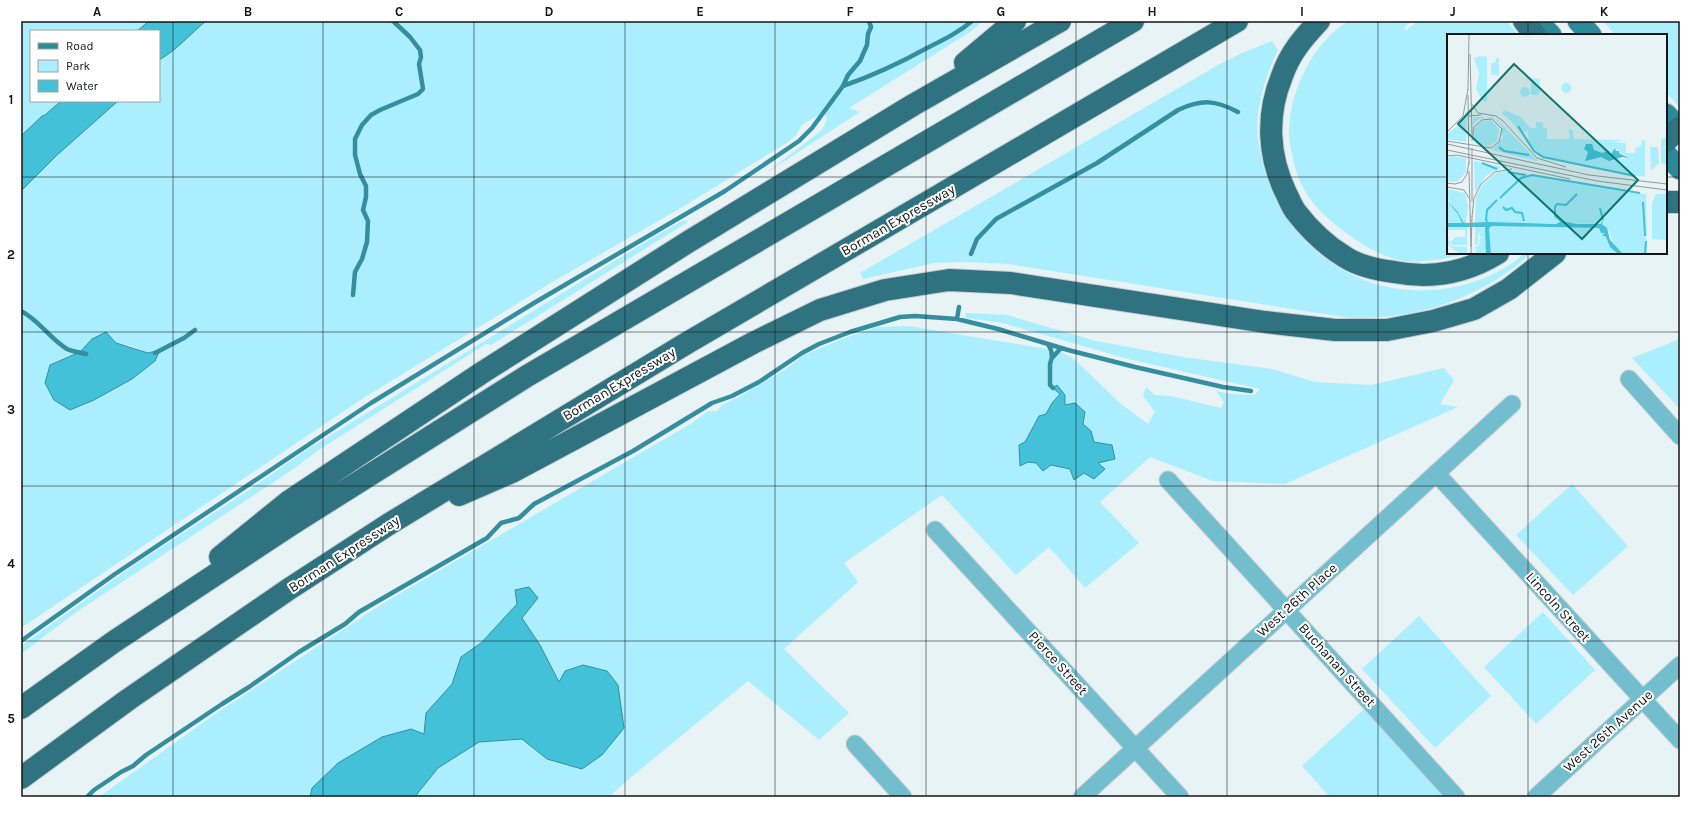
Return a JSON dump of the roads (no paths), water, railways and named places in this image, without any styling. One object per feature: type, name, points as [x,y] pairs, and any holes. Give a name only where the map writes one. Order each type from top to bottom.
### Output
[{"type":"highway","points":[[914,105],[1015,21]]},
{"type":"highway","points":[[115,641],[288,502],[483,372],[688,242],[914,105],[1060,21]]},
{"type":"highway","points":[[21,708],[115,641],[292,524],[527,376],[1133,21]]},
{"type":"highway","name":"Borman Expressway","points":[[21,778],[129,699],[289,589],[389,524],[687,343],[1237,21]]},
{"type":"highway","points":[[1319,21],[1298,44],[1282,76],[1273,107],[1271,143],[1278,176],[1295,212],[1320,237],[1346,258],[1375,269],[1411,275],[1446,274],[1481,263],[1496,254]]},
{"type":"highway","points":[[1524,21],[1534,34]]},
{"type":"highway","points":[[1667,202],[1680,202]]},
{"type":"highway","points":[[389,524],[512,472],[753,343],[820,310],[885,290],[949,280],[1011,283],[1265,322],[1335,330],[1387,330],[1433,321],[1474,309],[1509,289],[1550,256]]},
{"type":"main road","points":[[1537,21],[1550,34]]},
{"type":"main road","points":[[1578,21],[1590,34]]},
{"type":"main road","points":[[1667,155],[1680,169]]},
{"type":"street","points":[[1628,379],[1680,436]]},
{"type":"street","name":"West 26th Place","points":[[1082,797],[1512,404]]},
{"type":"street","name":"Lincoln Street","points":[[1436,472],[1680,740]]},
{"type":"street","name":"Buchanan Street","points":[[1168,480],[1456,797]]},
{"type":"street","name":"Pierce Street","points":[[935,530],[1180,797]]},
{"type":"street","name":"West 26th Avenue","points":[[1536,797],[1680,665]]},
{"type":"street","points":[[855,744],[903,797]]},
{"type":"water","points":[[149,21],[206,21],[178,47],[160,59],[160,30],[138,30]]},
{"type":"water","points":[[60,102],[117,102],[56,156],[21,191],[21,136],[42,116]]},
{"type":"water","points":[[106,332],[116,343],[148,353],[160,350],[155,361],[132,379],[94,400],[70,410],[54,400],[45,383],[50,365],[80,352],[92,339]]},
{"type":"water","points":[[1057,385],[1065,395],[1065,405],[1075,403],[1085,412],[1083,424],[1091,431],[1094,442],[1112,445],[1115,459],[1098,463],[1105,469],[1094,479],[1084,473],[1074,480],[1070,469],[1051,465],[1043,471],[1036,463],[1028,462],[1020,466],[1019,445],[1025,442],[1039,416],[1046,414],[1052,403],[1060,394],[1053,388]]},
{"type":"water","points":[[529,587],[538,598],[522,618],[540,645],[559,682],[565,671],[583,665],[607,671],[618,685],[624,728],[602,755],[582,769],[547,759],[522,739],[479,742],[438,768],[416,797],[310,797],[312,788],[338,763],[382,737],[411,729],[424,734],[426,713],[452,684],[461,657],[481,643],[517,604],[515,590]]},
{"type":"waterway","points":[[353,295],[355,272],[362,259],[367,242],[368,221],[363,210],[366,197],[366,186],[360,174],[355,155],[355,139],[362,125],[371,115],[418,94],[423,89],[419,64],[421,57],[420,50],[410,37],[393,21]]},
{"type":"waterway","points":[[21,641],[115,574],[371,403],[534,303],[725,191],[799,141],[812,128],[843,86],[848,75],[860,61],[867,45],[868,34],[871,27],[869,21]]},
{"type":"waterway","points":[[843,86],[875,74],[907,59],[950,36],[972,21]]},
{"type":"waterway","points":[[971,254],[977,239],[996,219],[1097,163],[1178,110],[1194,104],[1208,102],[1222,105],[1238,112]]},
{"type":"waterway","points":[[957,319],[959,307]]},
{"type":"waterway","points":[[21,311],[33,319],[67,349],[86,354]]},
{"type":"waterway","points":[[87,797],[94,790],[133,766],[146,755],[299,652],[345,624],[359,612],[487,538],[501,523],[519,518],[534,504],[633,451],[712,403],[732,396],[759,382],[802,353],[819,344],[850,332],[900,317],[915,316],[957,319],[1135,367],[1223,387],[1251,391]]},
{"type":"waterway","points":[[155,353],[184,338],[195,330]]},
{"type":"waterway","points":[[1048,344],[1052,357],[1050,364],[1050,385],[1053,388]]},
{"type":"waterway","points":[[1052,358],[1061,348]]}]
